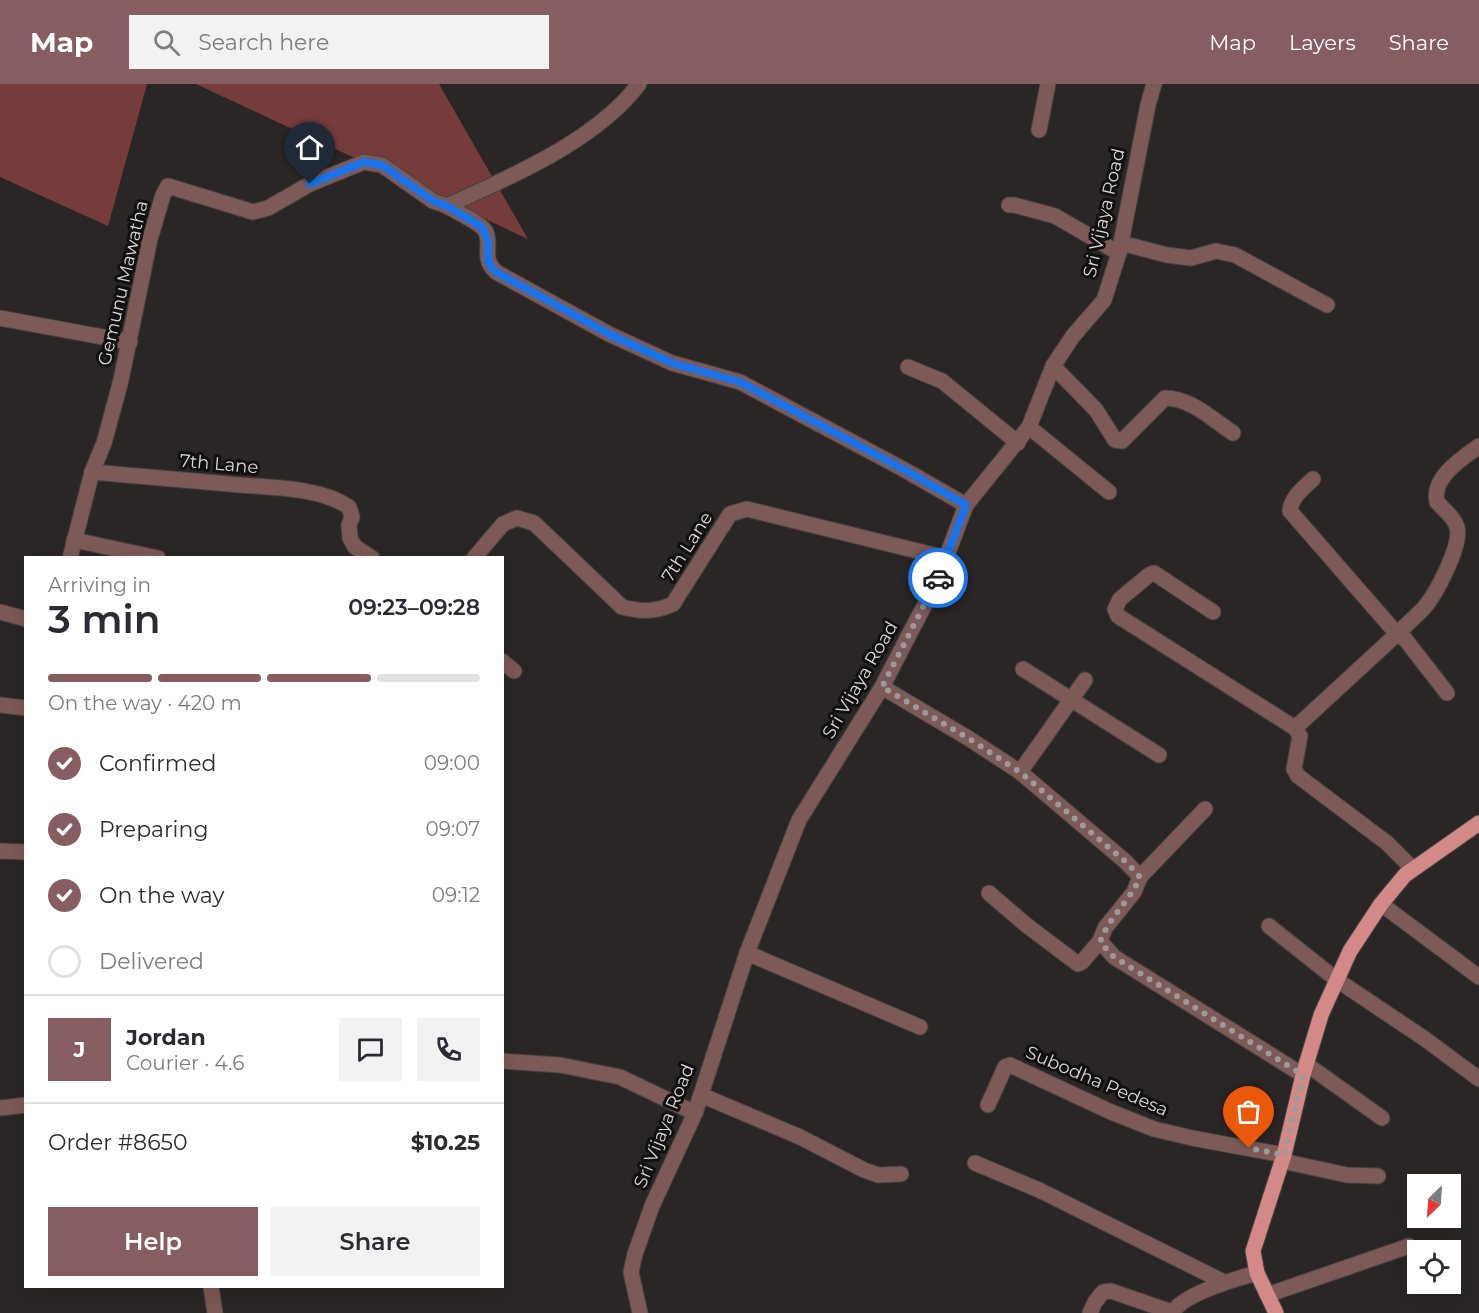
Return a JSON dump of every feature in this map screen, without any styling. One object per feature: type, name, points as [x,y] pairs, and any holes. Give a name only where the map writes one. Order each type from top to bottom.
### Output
[{"type":"main road","points":[[1276,1313],[1257,1273],[1253,1258],[1255,1244],[1283,1158],[1304,1070],[1322,1015],[1350,951],[1381,904],[1412,868],[1479,823]]},
{"type":"street","points":[[447,206],[525,170],[603,122],[623,104],[639,84]]},
{"type":"street","points":[[1039,129],[1048,84]]},
{"type":"street","name":"Sri Vijaya Road","points":[[640,1313],[631,1272],[635,1254],[652,1206],[695,1113],[747,953],[799,820],[882,687],[937,582],[966,505],[1029,427],[1053,366],[1104,300],[1120,248],[1154,84]]},
{"type":"street","name":"Gemunu Mawatha","points":[[70,556],[130,342],[150,239],[163,195],[168,186],[253,212],[268,208],[310,184],[364,162],[382,165],[433,201],[447,206]]},
{"type":"street","points":[[1009,205],[1055,216],[1120,248],[1191,258],[1216,251],[1235,255],[1327,305]]},
{"type":"street","points":[[447,206],[482,227],[488,241],[488,260],[496,272],[609,334],[672,363],[740,382],[966,505]]},
{"type":"street","points":[[0,318],[130,342]]},
{"type":"street","points":[[1053,366],[1096,410],[1115,440],[1122,441],[1166,398],[1190,404],[1233,433]]},
{"type":"street","points":[[908,367],[942,381],[1018,443]]},
{"type":"street","points":[[1029,427],[1109,492]]},
{"type":"street","points":[[1295,728],[1397,633],[1435,594],[1457,543],[1458,528],[1437,502],[1436,487],[1441,479],[1479,446]]},
{"type":"street","name":"7th Lane","points":[[92,472],[288,490],[337,500],[349,507],[352,517],[349,525],[350,538],[355,547],[369,556]]},
{"type":"street","points":[[1313,479],[1294,498],[1290,511],[1397,633],[1405,639],[1447,693]]},
{"type":"street","name":"7th Lane","points":[[476,556],[503,524],[517,518],[534,523],[622,608],[640,612],[657,611],[674,604],[730,514],[747,509],[946,558]]},
{"type":"street","points":[[74,540],[149,556]]},
{"type":"street","points":[[1213,612],[1154,573],[1120,599],[1115,609],[1118,616],[1295,728],[1300,736],[1294,769],[1298,776],[1387,843],[1412,868]]},
{"type":"street","points":[[0,612],[24,618]]},
{"type":"street","points":[[1023,669],[1159,754]]},
{"type":"street","points":[[1020,772],[1085,680]]},
{"type":"street","points":[[882,687],[1020,772],[1126,862],[1140,877]]},
{"type":"street","points":[[0,705],[24,708]]},
{"type":"street","points":[[989,893],[1074,963],[1082,962],[1100,942],[1105,928],[1134,892],[1140,877],[1205,809]]},
{"type":"street","points":[[0,851],[24,852]]},
{"type":"street","points":[[1381,904],[1479,977]]},
{"type":"street","points":[[1269,926],[1337,980],[1425,1039],[1479,1079]]},
{"type":"street","points":[[1100,942],[1114,957],[1382,1118]]},
{"type":"street","points":[[747,953],[920,1027]]},
{"type":"street","points":[[504,1061],[560,1065],[620,1077],[695,1113]]},
{"type":"street","name":"Subodha Pedesa","points":[[988,1104],[1005,1067],[1010,1065],[1111,1112],[1154,1129],[1283,1158]]},
{"type":"street","points":[[701,1095],[800,1137],[864,1170],[879,1175],[901,1174]]},
{"type":"street","points":[[0,1108],[24,1105]]},
{"type":"street","points":[[1283,1158],[1347,1175],[1378,1176]]},
{"type":"street","points":[[975,1163],[1059,1200],[1224,1282]]},
{"type":"street","points":[[1267,1295],[1407,1247]]},
{"type":"street","points":[[1090,1313],[1103,1292],[1112,1291],[1172,1312],[1179,1304],[1224,1282],[1257,1273]]},
{"type":"street","points":[[211,1288],[215,1313]]},
{"type":"shaded area","points":[[0,84],[147,84],[108,226],[0,177]]},
{"type":"shaded area","points":[[196,84],[439,84],[528,239]]},
{"type":"way so far","points":[[938,578],[882,687],[1020,772],[1126,862],[1140,877],[1134,892],[1105,928],[1100,942],[1114,957],[1303,1075],[1284,1155],[1249,1148]]},
{"type":"route","points":[[310,184],[364,162],[382,165],[433,201],[447,206],[482,227],[488,241],[488,260],[496,272],[609,334],[672,363],[740,382],[966,505],[938,578]]}]
